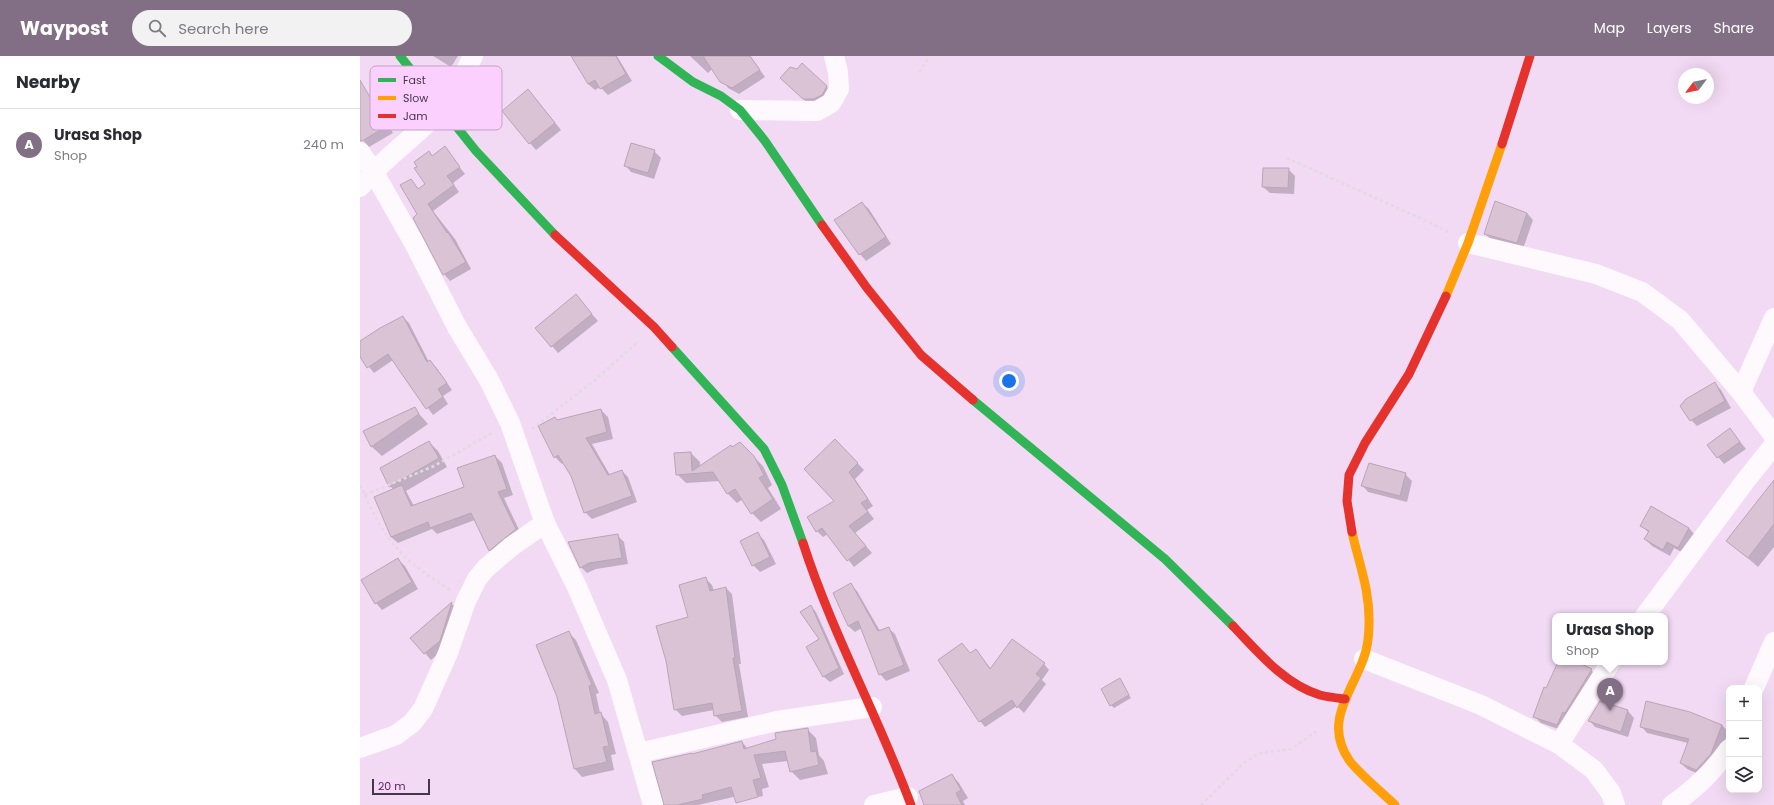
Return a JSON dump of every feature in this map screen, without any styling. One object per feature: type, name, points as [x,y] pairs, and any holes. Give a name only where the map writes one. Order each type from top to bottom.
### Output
[{"type":"street","points":[[400,56],[408,66]]},
{"type":"street","points":[[468,66],[473,56]]},
{"type":"street","points":[[658,56],[693,82],[721,96],[740,110],[764,141],[863,281],[921,355],[991,416],[1165,559],[1209,600],[1263,657],[1288,678],[1304,688],[1320,695],[1345,699]]},
{"type":"street","points":[[740,110],[817,111],[831,103],[839,89],[838,72],[834,56]]},
{"type":"street","points":[[1395,805],[1350,761],[1341,745],[1338,732],[1340,715],[1345,699],[1364,659],[1369,624],[1366,581],[1352,533],[1346,501],[1349,474],[1365,443],[1409,374],[1433,327],[1468,242],[1521,88],[1530,56]]},
{"type":"street","points":[[360,187],[373,171],[418,130]]},
{"type":"street","points":[[459,130],[476,151],[546,227],[654,327],[764,449],[776,469],[822,598],[872,707],[910,801],[874,805]]},
{"type":"street","points":[[360,152],[373,171],[414,243],[457,328],[489,380],[514,432],[545,523],[577,587],[617,680],[653,805]]},
{"type":"street","points":[[1468,242],[1596,274],[1642,292],[1680,320],[1741,392],[1774,436]]},
{"type":"street","points":[[1741,392],[1774,318]]},
{"type":"street","points":[[1647,613],[1746,480],[1774,445]]},
{"type":"street","points":[[360,748],[396,735],[412,723],[424,709],[448,653],[466,601],[477,579],[486,568],[512,546],[545,523]]},
{"type":"street","points":[[1755,685],[1774,642]]},
{"type":"street","points":[[1364,659],[1481,705],[1559,744],[1594,770],[1611,793],[1615,805]]},
{"type":"street","points":[[1559,744],[1609,665]]},
{"type":"street","points":[[639,753],[777,721],[872,707]]},
{"type":"street","points":[[1672,805],[1694,790],[1715,768],[1726,753]]},
{"type":"path","points":[[920,72],[928,56]]},
{"type":"path","points":[[1287,158],[1420,218],[1468,242]]},
{"type":"path","points":[[365,496],[514,432],[595,380],[654,327]]},
{"type":"path","points":[[360,485],[380,525],[394,546],[416,567],[466,601]]},
{"type":"path","points":[[1201,805],[1253,757],[1261,753],[1291,749],[1340,715]]},
{"type":"building","points":[[571,56],[616,56],[626,74],[600,89],[595,80],[588,84]]},
{"type":"building","points":[[703,56],[750,56],[760,70],[732,88],[720,82]]},
{"type":"building","points":[[802,63],[827,86],[822,95],[814,99],[803,99],[780,78],[790,67],[797,69]]},
{"type":"building","points":[[360,80],[370,97],[370,130],[380,130],[360,141]]},
{"type":"building","points":[[528,89],[555,123],[529,144],[502,111]]},
{"type":"building","points":[[631,143],[655,150],[648,173],[624,166]]},
{"type":"building","points":[[445,146],[460,167],[447,176],[454,185],[428,204],[447,233],[448,232],[466,262],[443,275],[413,218],[417,214],[400,185],[411,179],[418,189],[425,184],[414,168],[417,167],[414,162],[429,151],[432,156]]},
{"type":"building","points":[[1263,168],[1289,168],[1288,188],[1262,187]]},
{"type":"building","points":[[1495,201],[1527,213],[1517,243],[1484,234]]},
{"type":"building","points":[[862,202],[886,237],[859,255],[834,220]]},
{"type":"building","points":[[576,294],[592,314],[551,347],[535,328]]},
{"type":"building","points":[[403,316],[427,362],[430,360],[447,383],[438,389],[443,397],[426,409],[388,354],[367,368],[360,357],[360,341]]},
{"type":"building","points":[[1715,382],[1725,401],[1690,421],[1680,406],[1686,399]]},
{"type":"building","points":[[415,407],[419,414],[371,447],[363,431]]},
{"type":"building","points":[[601,409],[607,432],[586,438],[608,475],[622,470],[632,496],[584,513],[571,476],[558,455],[554,458],[538,426],[555,417],[557,420]]},
{"type":"building","points":[[1730,428],[1740,442],[1717,458],[1707,445]]},
{"type":"building","points":[[835,439],[858,463],[849,472],[868,499],[861,503],[868,512],[849,526],[866,546],[847,561],[822,528],[816,532],[807,517],[834,501],[804,469]]},
{"type":"building","points":[[429,441],[439,458],[389,487],[380,468]]},
{"type":"building","points":[[740,442],[754,456],[764,475],[759,478],[773,499],[751,514],[735,489],[727,494],[713,472],[676,475],[674,453],[691,452],[692,471],[731,445],[732,447]]},
{"type":"building","points":[[495,455],[507,489],[498,492],[516,529],[489,551],[471,513],[430,528],[428,522],[391,537],[374,497],[402,485],[411,506],[464,487],[457,468]]},
{"type":"building","points":[[1369,463],[1406,473],[1400,496],[1361,486]]},
{"type":"building","points":[[1774,480],[1774,524],[1748,558],[1726,541]]},
{"type":"building","points":[[1651,506],[1689,528],[1678,548],[1667,542],[1663,550],[1644,539],[1649,531],[1640,526]]},
{"type":"building","points":[[758,532],[770,557],[752,566],[740,541]]},
{"type":"building","points":[[618,534],[622,558],[589,563],[580,568],[568,542]]},
{"type":"building","points":[[398,558],[412,582],[375,604],[361,580]]},
{"type":"building","points":[[706,577],[710,591],[726,587],[735,658],[733,658],[742,711],[714,716],[712,703],[674,710],[666,661],[656,626],[688,617],[679,585]]},
{"type":"building","points":[[851,583],[878,631],[889,627],[904,665],[879,675],[858,621],[848,626],[833,593]]},
{"type":"building","points":[[452,602],[440,641],[424,654],[410,638]]},
{"type":"building","points":[[811,605],[839,668],[823,677],[806,647],[819,639],[800,612]]},
{"type":"building","points":[[569,631],[592,685],[589,686],[595,714],[601,712],[609,746],[603,747],[607,762],[574,769],[557,697],[536,645]]},
{"type":"building","points":[[1012,639],[1045,663],[1036,674],[1041,678],[1017,708],[1012,700],[979,722],[938,660],[962,643],[970,653],[976,649],[990,669]]},
{"type":"building","points":[[1557,665],[1583,665],[1592,669],[1565,713],[1563,712],[1557,725],[1533,717],[1544,687],[1546,688]]},
{"type":"building","points":[[1120,678],[1129,695],[1110,706],[1101,689]]},
{"type":"building","points":[[1600,701],[1628,710],[1621,732],[1588,721]]},
{"type":"building","points":[[1646,701],[1690,712],[1722,725],[1711,754],[1696,770],[1680,763],[1689,739],[1640,727]]},
{"type":"building","points":[[808,728],[811,752],[816,751],[819,765],[790,772],[785,751],[754,755],[761,778],[753,780],[758,797],[736,803],[731,787],[702,795],[703,799],[677,805],[664,805],[652,762],[692,754],[742,741],[744,749],[776,739],[775,733]]},
{"type":"building","points":[[952,774],[961,790],[956,793],[962,805],[924,805],[919,791]]},
{"type":"traffic: fast","points":[[400,56],[408,66]]},
{"type":"traffic: fast","points":[[658,56],[693,82],[721,96],[740,110],[765,141],[822,225]]},
{"type":"traffic: fast","points":[[459,130],[476,151],[555,235]]},
{"type":"traffic: fast","points":[[672,347],[764,449],[782,485],[803,543]]},
{"type":"traffic: fast","points":[[973,400],[1165,559],[1233,626]]},
{"type":"traffic: slow","points":[[1446,296],[1468,243],[1502,144]]},
{"type":"traffic: slow","points":[[1352,532],[1366,588],[1369,612],[1369,633],[1367,647],[1358,673],[1346,697],[1342,709],[1339,721],[1339,734],[1342,747],[1349,760],[1395,805]]},
{"type":"traffic: jam","points":[[1502,144],[1530,56]]},
{"type":"traffic: jam","points":[[822,225],[867,288],[921,355],[973,400]]},
{"type":"traffic: jam","points":[[555,235],[654,327],[672,347]]},
{"type":"traffic: jam","points":[[1352,532],[1347,501],[1349,475],[1365,443],[1409,374],[1446,296]]},
{"type":"traffic: jam","points":[[803,543],[827,609],[911,805]]},
{"type":"traffic: jam","points":[[1233,626],[1272,666],[1295,684],[1320,695],[1345,699]]},
{"type":"place","name":"Urasa Shop","points":[[1610,711]]}]
